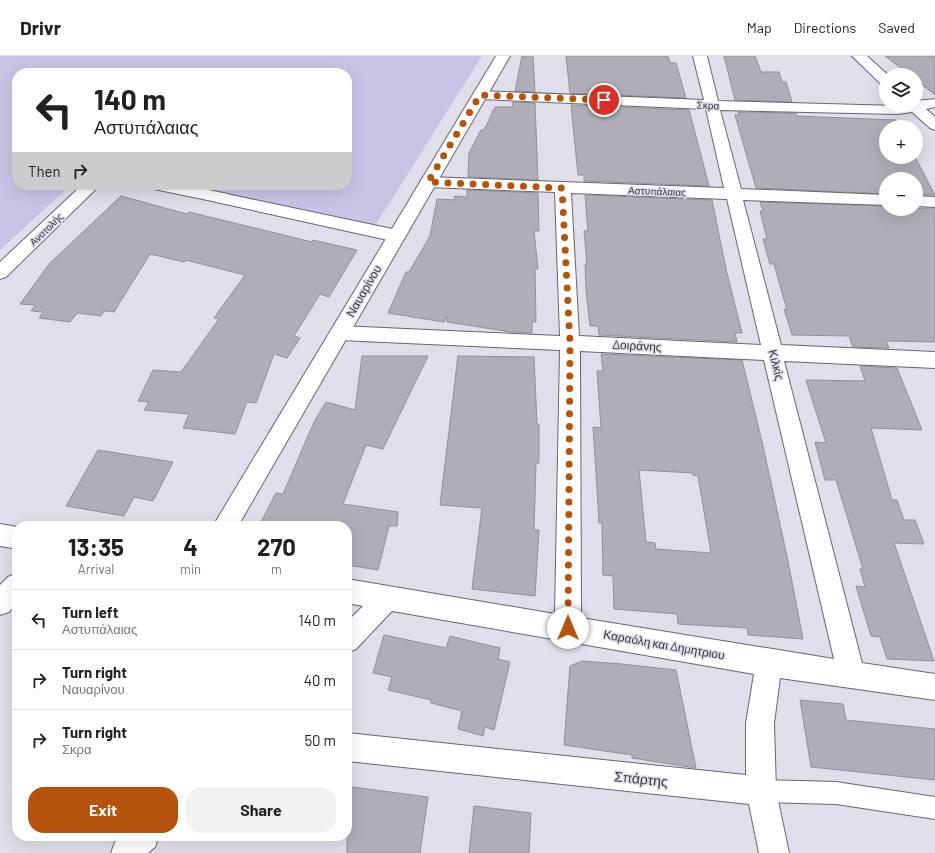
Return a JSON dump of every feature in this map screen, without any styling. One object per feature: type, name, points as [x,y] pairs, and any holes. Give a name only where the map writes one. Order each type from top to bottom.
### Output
[{"type":"street","name":"Ναυαρίνου","points":[[228,521],[503,56]]},
{"type":"street","name":"Κιλκίς","points":[[700,56],[851,674]]},
{"type":"street","points":[[859,56],[879,75]]},
{"type":"street","name":"Σκρα","points":[[480,95],[712,105],[879,109]]},
{"type":"street","name":"Σκρα","points":[[923,105],[935,103]]},
{"type":"street","points":[[919,112],[934,126]]},
{"type":"street","name":"Αστυπάλαιας","points":[[428,182],[879,200]]},
{"type":"street","points":[[562,188],[570,343],[568,628]]},
{"type":"street","name":"Ανατολής","points":[[0,274],[87,190]]},
{"type":"street","points":[[183,190],[397,236]]},
{"type":"street","points":[[923,201],[935,202]]},
{"type":"street","name":"Δοιράνης","points":[[340,333],[935,360]]},
{"type":"street","points":[[0,535],[12,537]]},
{"type":"street","points":[[0,602],[12,591]]},
{"type":"street","name":"Καραόλη και Δημητριου","points":[[352,592],[769,663],[935,686]]},
{"type":"street","points":[[352,635],[387,598]]},
{"type":"street","points":[[769,663],[760,723],[761,791],[774,853]]},
{"type":"street","name":"Σπάρτης","points":[[352,748],[761,791]]},
{"type":"street","points":[[126,853],[139,841]]},
{"type":"lane","name":"Σπάρτης","points":[[761,791],[836,793],[935,808]]},
{"type":"shaded area","points":[[0,56],[482,56],[375,226],[206,190],[352,190],[352,68],[12,68],[12,190],[66,190],[0,250]]},
{"type":"building","points":[[522,56],[533,56],[535,92],[515,91]]},
{"type":"building","points":[[566,56],[668,56],[670,63],[676,63],[686,98],[570,93]]},
{"type":"building","points":[[724,56],[755,56],[761,72],[779,72],[782,82],[786,82],[792,102],[735,100]]},
{"type":"building","points":[[885,56],[935,56],[935,95],[923,86],[923,68],[901,68]]},
{"type":"building","points":[[513,102],[535,103],[538,180],[468,177],[469,153],[481,130],[484,130],[495,107],[512,107]]},
{"type":"building","points":[[571,105],[689,110],[709,186],[584,181],[584,175],[578,175]]},
{"type":"building","points":[[738,112],[796,113],[797,116],[896,120],[879,120],[879,164],[919,164],[923,172],[879,172],[879,194],[756,188],[735,115],[739,115]]},
{"type":"building","points":[[923,172],[935,195],[923,195]]},
{"type":"building","points":[[467,190],[538,193],[539,231],[534,231],[538,269],[535,269],[536,322],[532,322],[532,333],[511,332],[447,322],[447,316],[444,322],[388,313],[406,272],[409,272],[430,236],[437,199],[454,200],[455,196],[467,197]]},
{"type":"building","points":[[585,195],[712,200],[726,269],[742,333],[735,333],[737,342],[599,335],[598,326],[590,326],[586,290],[585,264],[587,264],[584,231],[588,231]]},
{"type":"building","points":[[121,196],[187,214],[189,212],[312,242],[313,240],[357,250],[329,297],[320,294],[294,336],[300,338],[287,358],[274,354],[256,403],[247,402],[235,434],[183,428],[189,414],[144,410],[149,402],[138,401],[153,370],[181,372],[219,319],[214,318],[245,275],[186,260],[184,262],[150,254],[114,312],[104,311],[101,316],[77,313],[70,322],[39,318],[43,312],[31,311],[35,305],[20,304],[49,264]]},
{"type":"building","points":[[760,202],[879,206],[879,216],[923,216],[923,208],[935,208],[935,342],[886,341],[889,348],[853,347],[849,336],[792,335],[784,309],[787,310],[774,264],[770,264],[763,239],[767,239],[760,211],[763,211]]},
{"type":"building","points":[[601,354],[742,360],[763,446],[803,639],[748,635],[747,628],[678,624],[677,614],[614,609],[613,576],[603,575],[602,523],[599,523],[593,427],[601,428],[597,371],[603,371]],"holes":[[[639,470],[693,473],[693,475],[698,476],[711,553],[656,549],[655,543],[646,542]]]},
{"type":"building","points":[[362,356],[428,356],[383,449],[366,445],[343,504],[398,512],[397,526],[389,526],[378,570],[352,566],[352,521],[262,521],[276,493],[283,494],[314,422],[326,402],[355,410]]},
{"type":"building","points":[[458,356],[534,357],[537,424],[539,424],[539,463],[536,463],[534,530],[539,530],[535,596],[472,589],[482,508],[440,505]]},
{"type":"building","points":[[860,366],[897,368],[922,430],[871,428],[892,500],[897,500],[904,520],[915,520],[924,544],[894,543],[934,661],[887,659],[880,637],[871,636],[856,586],[865,587],[860,569],[863,569],[836,480],[825,480],[815,442],[826,443],[806,380],[865,381]]},
{"type":"building","points":[[98,450],[173,462],[153,501],[134,497],[124,516],[66,506]]},
{"type":"building","points":[[384,635],[446,648],[450,636],[500,648],[498,659],[510,662],[494,730],[485,727],[483,736],[458,729],[462,711],[431,703],[431,700],[388,690],[392,677],[373,673]]},
{"type":"building","points":[[582,661],[676,670],[696,768],[632,758],[632,755],[564,745],[570,666]]},
{"type":"building","points":[[800,700],[843,704],[846,720],[935,729],[935,780],[811,767]]},
{"type":"building","points":[[352,787],[428,797],[420,853],[347,853],[347,841],[352,841]]},
{"type":"building","points":[[474,806],[531,813],[529,853],[469,853]]},
{"type":"route","points":[[568,628],[570,343],[562,188],[428,182],[480,95],[604,100]]}]
